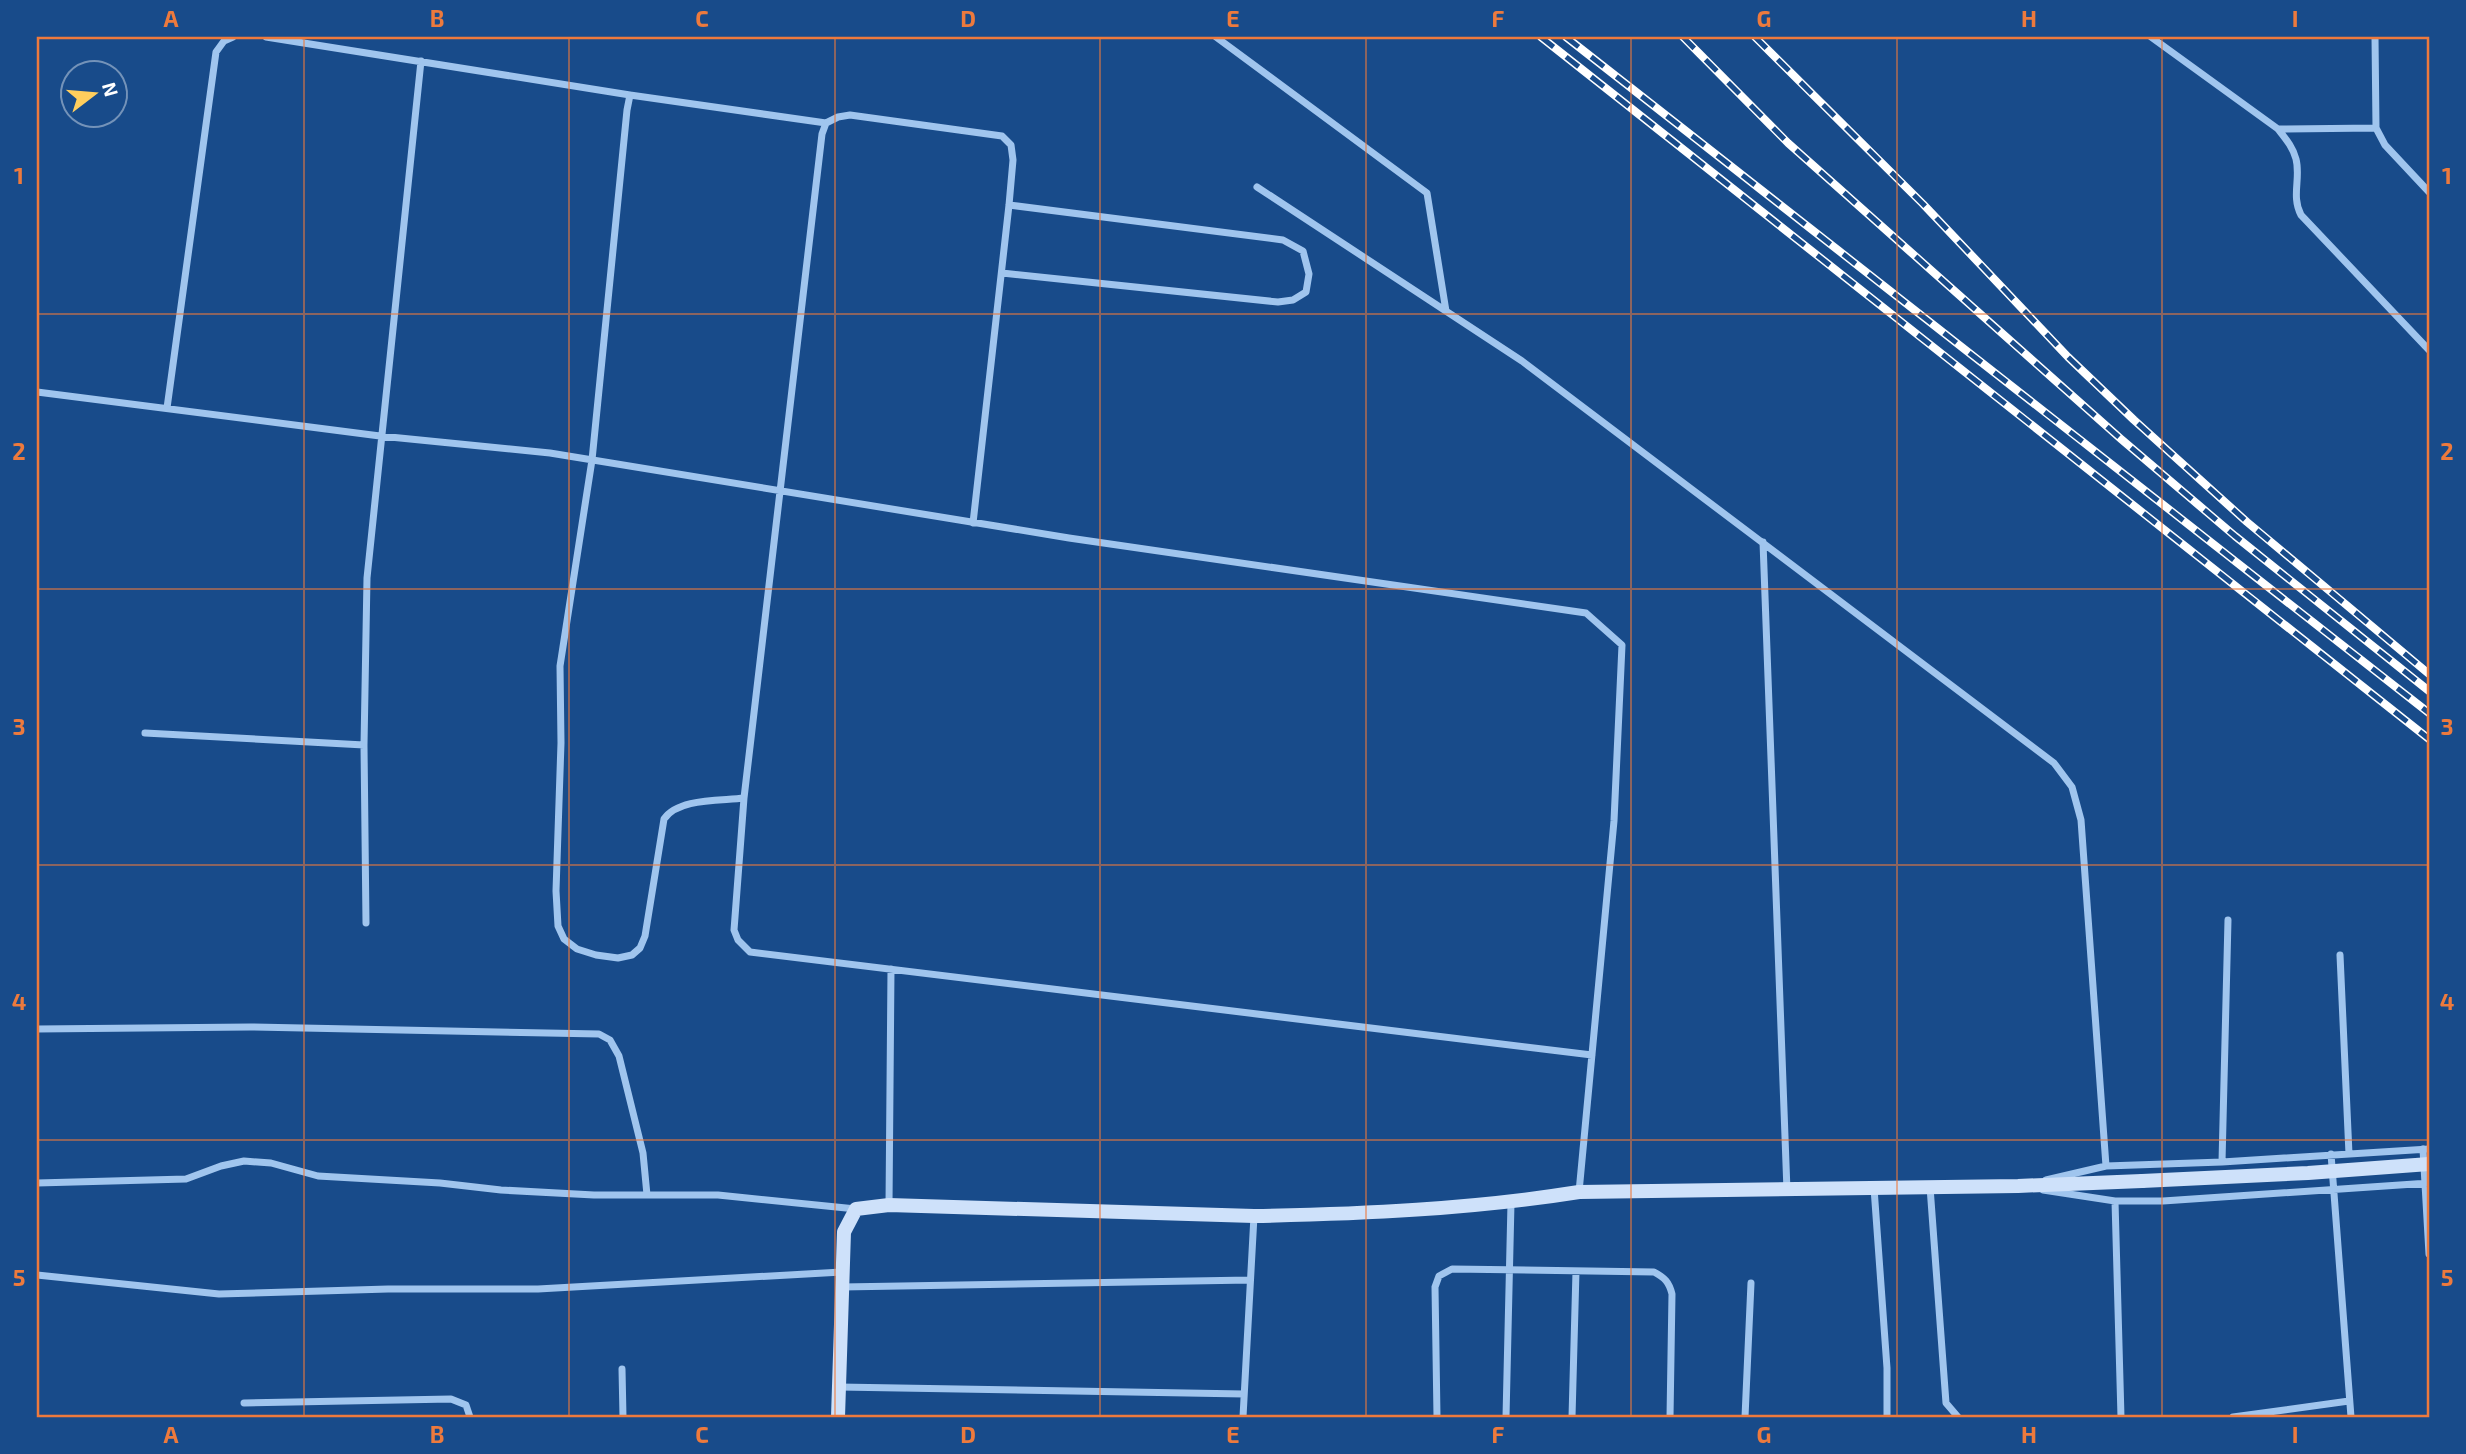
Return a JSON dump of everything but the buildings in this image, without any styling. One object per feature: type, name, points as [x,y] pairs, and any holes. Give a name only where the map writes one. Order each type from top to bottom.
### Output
[{"type":"street","points":[[167,408],[216,52],[224,41],[233,37]]},
{"type":"street","points":[[266,37],[826,123],[850,115],[1002,136],[1011,145],[1013,160],[973,523]]},
{"type":"street","points":[[1216,37],[1426,193],[1446,311]]},
{"type":"street","points":[[2151,37],[2278,129],[2289,143],[2296,160],[2296,206],[2301,215],[2429,351]]},
{"type":"street","points":[[2375,37],[2376,128],[2385,145],[2429,192]]},
{"type":"street","points":[[366,923],[364,745],[367,578],[421,61]]},
{"type":"street","points":[[630,95],[592,460],[560,666],[561,743],[556,872],[558,926],[564,939],[577,949],[596,955],[618,958],[632,955],[640,948],[645,936],[664,819],[668,812],[679,805],[744,798]]},
{"type":"street","points":[[826,123],[822,134],[744,798],[734,930],[738,940],[750,952],[1592,1055]]},
{"type":"street","points":[[2278,129],[2376,128]]},
{"type":"street","points":[[1256,187],[1522,361],[2054,763],[2072,787],[2081,820],[2106,1166]]},
{"type":"street","points":[[1002,273],[1278,302],[1293,300],[1306,292],[1309,274],[1303,251],[1283,240],[1009,205]]},
{"type":"street","points":[[37,392],[380,436],[550,453],[973,523],[1586,613],[1622,645],[1614,821],[1579,1192]]},
{"type":"street","points":[[1763,542],[1787,1191]]},
{"type":"street","points":[[145,733],[364,745]]},
{"type":"street","points":[[2222,1162],[2228,920]]},
{"type":"street","points":[[2340,955],[2350,1154]]},
{"type":"street","points":[[889,1205],[891,969]]},
{"type":"street","points":[[37,1029],[250,1027],[599,1034],[610,1040],[620,1056],[643,1153],[647,1195]]},
{"type":"street","points":[[2018,1186],[2106,1166],[2222,1162],[2426,1149],[2429,1254]]},
{"type":"street","points":[[2330,1154],[2351,1417]]},
{"type":"street","points":[[37,1183],[186,1179],[244,1161],[271,1163],[318,1176],[440,1183],[501,1191],[594,1195],[718,1195],[856,1209],[889,1205],[1254,1216],[1511,1203],[1579,1192],[2018,1186],[2308,1174],[2429,1164]]},
{"type":"street","points":[[2018,1186],[2115,1201],[2163,1201],[2427,1183]]},
{"type":"street","points":[[1930,1186],[1946,1403],[1958,1417]]},
{"type":"street","points":[[1874,1188],[1887,1417]]},
{"type":"street","points":[[2115,1201],[2121,1417]]},
{"type":"street","points":[[1506,1417],[1511,1203]]},
{"type":"street","points":[[838,1417],[844,1232],[856,1209]]},
{"type":"street","points":[[1243,1417],[1254,1216]]},
{"type":"street","points":[[1437,1417],[1435,1287],[1439,1276],[1452,1269],[1654,1272],[1669,1283],[1672,1294],[1670,1417]]},
{"type":"street","points":[[1572,1417],[1576,1271]]},
{"type":"street","points":[[37,1275],[219,1294],[388,1289],[538,1289],[842,1279],[1250,1280]]},
{"type":"street","points":[[1745,1417],[1751,1283]]},
{"type":"street","points":[[622,1369],[623,1417]]},
{"type":"street","points":[[839,1387],[1244,1394]]},
{"type":"street","points":[[244,1403],[450,1399],[466,1405],[470,1417]]},
{"type":"street","points":[[2233,1417],[2349,1401]]},
{"type":"railway","points":[[1541,37],[2429,739]]},
{"type":"railway","points":[[1566,37],[2429,713]]},
{"type":"railway","points":[[1683,37],[1788,143],[2121,439],[2235,536],[2429,691]]},
{"type":"railway","points":[[1755,37],[1923,204],[2068,357],[2134,420],[2247,522],[2429,674]]}]
